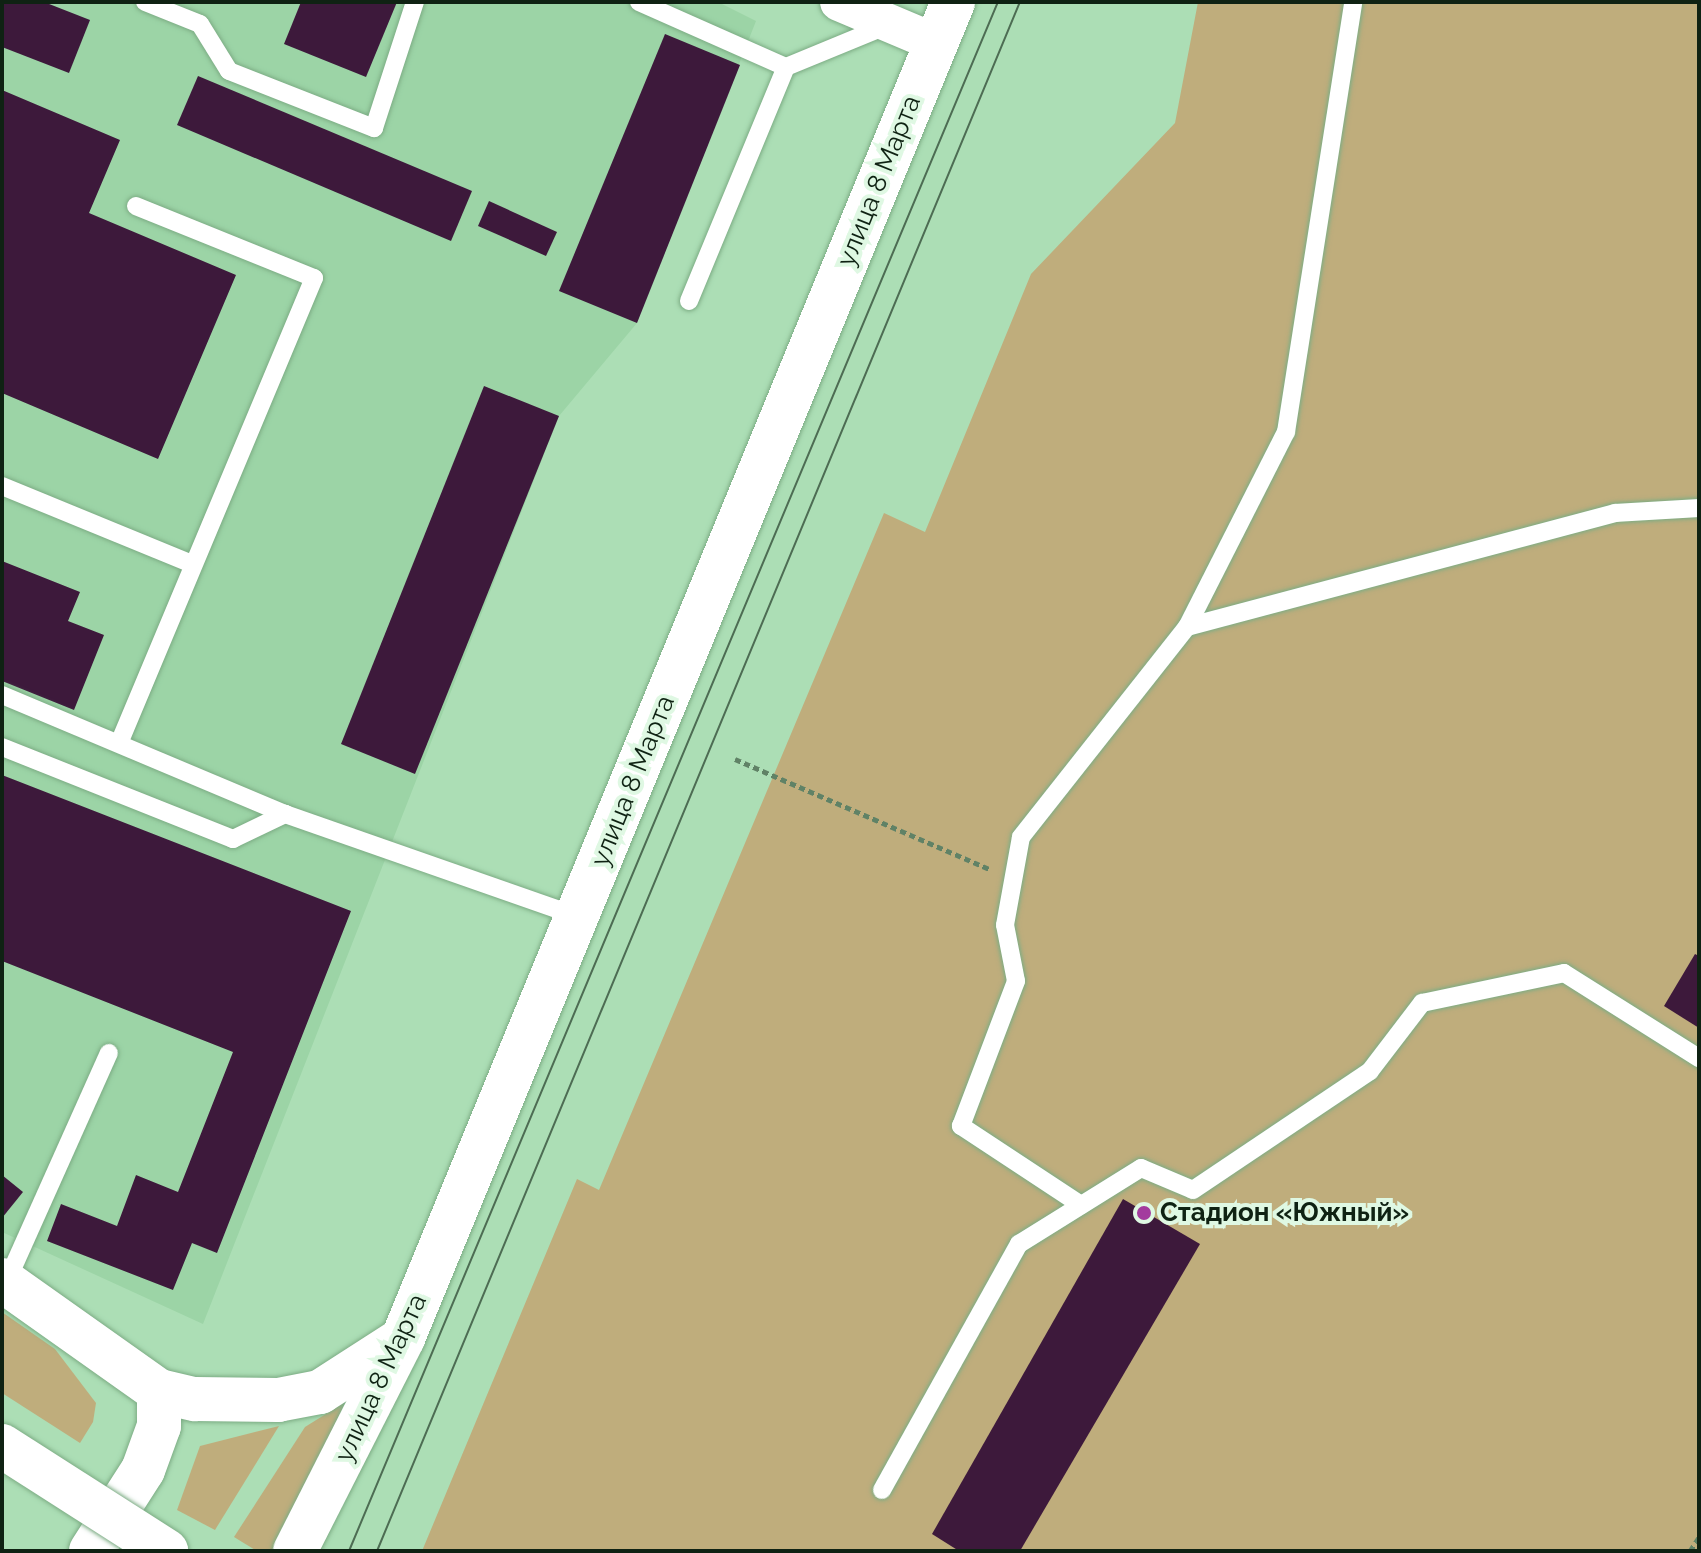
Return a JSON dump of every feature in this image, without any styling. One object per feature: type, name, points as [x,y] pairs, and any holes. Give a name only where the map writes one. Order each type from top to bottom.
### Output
[{"type":"main road","name":"улица 8 Марта","points":[[295,1551],[403,1338],[953,2]]},
{"type":"main road","points":[[4,1281],[159,1391],[237,1402],[320,1392],[403,1338]]},
{"type":"main road","points":[[91,1551],[143,1470],[159,1426],[159,1391]]},
{"type":"main road","points":[[2,1446],[166,1551]]},
{"type":"street","points":[[839,2],[936,43]]},
{"type":"lane","points":[[145,2],[200,24],[229,71],[374,128],[415,2]]},
{"type":"lane","points":[[639,2],[786,67]]},
{"type":"lane","points":[[1081,1205],[961,1126],[1016,981],[1005,925],[1021,837],[1187,627],[1286,432],[1353,2]]},
{"type":"lane","points":[[689,301],[786,67],[888,25]]},
{"type":"lane","points":[[120,741],[314,278],[136,206]]},
{"type":"lane","points":[[2,486],[192,564]]},
{"type":"lane","points":[[1187,627],[1615,513],[1699,508]]},
{"type":"lane","points":[[2,695],[120,741],[285,814],[577,916]]},
{"type":"lane","points":[[2,747],[233,839],[285,814]]},
{"type":"lane","points":[[882,1490],[1019,1244],[1141,1168],[1193,1190],[1370,1071],[1422,1003],[1564,973],[1699,1058]]},
{"type":"lane","points":[[4,1281],[109,1053]]},
{"type":"path","points":[[735,759],[1013,879]]},
{"type":"path","points":[[1690,1551],[1699,1537]]},
{"type":"shaded area","points":[[2,2],[718,2],[756,21],[637,323],[559,416],[203,1324],[2,1232]]},
{"type":"shaded area","name":"Стадион «Южный»","points":[[1198,2],[1699,2],[1699,1551],[422,1551],[577,1179],[599,1190],[884,513],[925,532],[1031,274],[1175,123]]},
{"type":"shaded area","points":[[2,1312],[55,1349],[96,1403],[93,1422],[80,1443],[2,1393]]},
{"type":"shaded area","points":[[345,1402],[278,1551],[257,1551],[234,1537],[305,1427]]},
{"type":"shaded area","points":[[279,1426],[215,1530],[177,1510],[200,1446]]},
{"type":"building","points":[[2,2],[44,2],[90,20],[69,73],[2,47]]},
{"type":"building","points":[[301,2],[397,2],[366,77],[284,44]]},
{"type":"building","points":[[665,34],[740,65],[637,323],[559,291]]},
{"type":"building","points":[[198,76],[472,191],[451,241],[177,125]]},
{"type":"building","points":[[2,90],[120,140],[89,213],[236,275],[158,459],[2,393]]},
{"type":"building","points":[[489,201],[557,232],[546,256],[478,226]]},
{"type":"building","points":[[484,386],[559,416],[415,774],[341,744]]},
{"type":"building","points":[[2,561],[80,592],[68,621],[104,635],[74,710],[2,681]]},
{"type":"building","points":[[2,775],[351,911],[217,1253],[192,1243],[173,1290],[47,1241],[61,1204],[117,1226],[136,1175],[178,1192],[233,1052],[2,961]]},
{"type":"building","points":[[1695,954],[1699,956],[1699,1028],[1664,1006]]},
{"type":"building","points":[[2,1175],[23,1192],[2,1218]]},
{"type":"building","points":[[1123,1199],[1200,1244],[1020,1551],[959,1551],[932,1534]]},
{"type":"tram line","points":[[349,1551],[998,2]]},
{"type":"tram line","points":[[377,1551],[1020,2]]},
{"type":"place","name":"Стадион «Южный»","points":[[1144,1213]]}]
